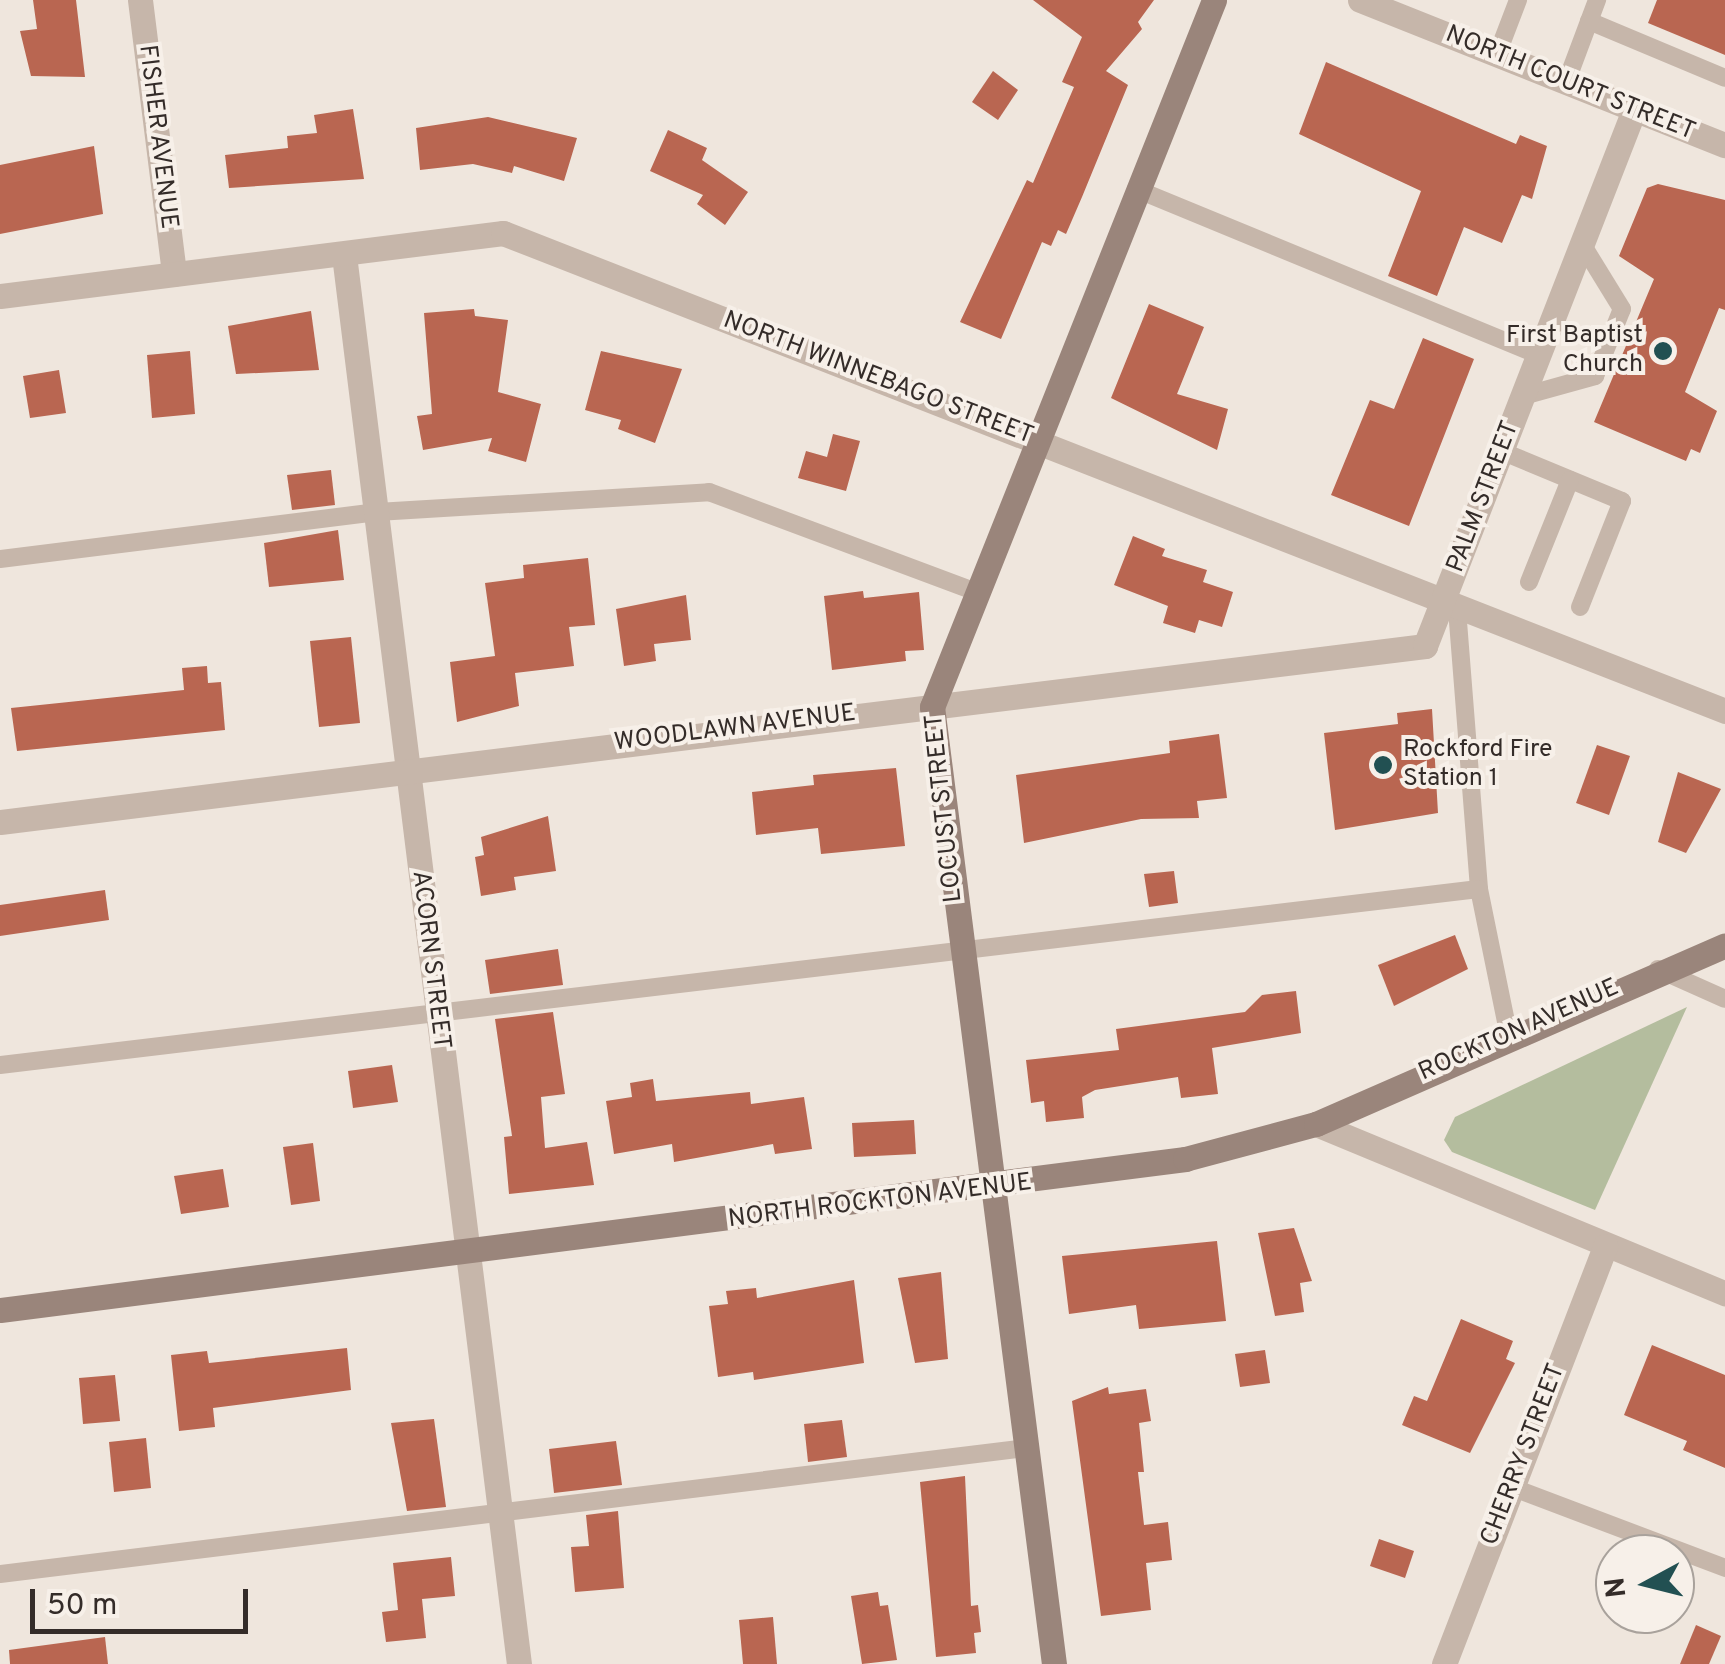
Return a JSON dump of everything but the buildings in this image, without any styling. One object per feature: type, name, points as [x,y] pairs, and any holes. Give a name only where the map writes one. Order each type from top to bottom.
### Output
[{"type":"main road","name":"LOCUST STREET","points":[[1054,1664],[932,706],[974,592],[1041,442],[1136,189],[1214,0]]},
{"type":"main road","name":"ROCKTON AVENUE","points":[[1316,1124],[1657,968],[1725,945]]},
{"type":"main road","name":"NORTH ROCKTON AVENUE","points":[[0,1310],[992,1188],[1185,1159],[1316,1124]]},
{"type":"street","name":"FISHER AVENUE","points":[[140,0],[174,274]]},
{"type":"street","name":"NORTH COURT STREET","points":[[1360,0],[1725,146]]},
{"type":"street","name":"PALM STREET","points":[[1450,606],[1522,396],[1634,110]]},
{"type":"street","name":"NORTH WINNEBAGO STREET","points":[[0,296],[503,233],[1450,606],[1725,710]]},
{"type":"street","name":"ACORN STREET","points":[[344,255],[464,1255],[519,1664]]},
{"type":"street","name":"WOODLAWN AVENUE","points":[[0,822],[405,767],[1425,646],[1450,606]]},
{"type":"street","points":[[1316,1124],[1725,1293]]},
{"type":"street","name":"CHERRY STREET","points":[[1444,1664],[1606,1246]]},
{"type":"lane","points":[[1497,55],[1518,0]]},
{"type":"lane","points":[[1566,83],[1597,0]]},
{"type":"lane","points":[[1589,20],[1725,78]]},
{"type":"lane","points":[[1136,189],[1538,355]]},
{"type":"lane","points":[[1522,396],[1595,376],[1622,309],[1582,244]]},
{"type":"lane","points":[[1502,450],[1622,501],[1580,607]]},
{"type":"lane","points":[[1529,582],[1570,480]]},
{"type":"lane","points":[[0,559],[377,512],[708,492],[974,592]]},
{"type":"lane","points":[[1450,606],[1479,889],[1509,1036]]},
{"type":"lane","points":[[0,1065],[1479,889]]},
{"type":"lane","points":[[1657,968],[1725,999]]},
{"type":"lane","points":[[0,1574],[1026,1448]]},
{"type":"lane","points":[[1511,1487],[1725,1568]]},
{"type":"green space","points":[[1687,1007],[1595,1210],[1452,1152],[1444,1140],[1455,1117]]},
{"type":"place","name":"First Baptist Church","points":[[1663,351]]},
{"type":"place","name":"Rockford Fire Station 1","points":[[1383,765]]}]
